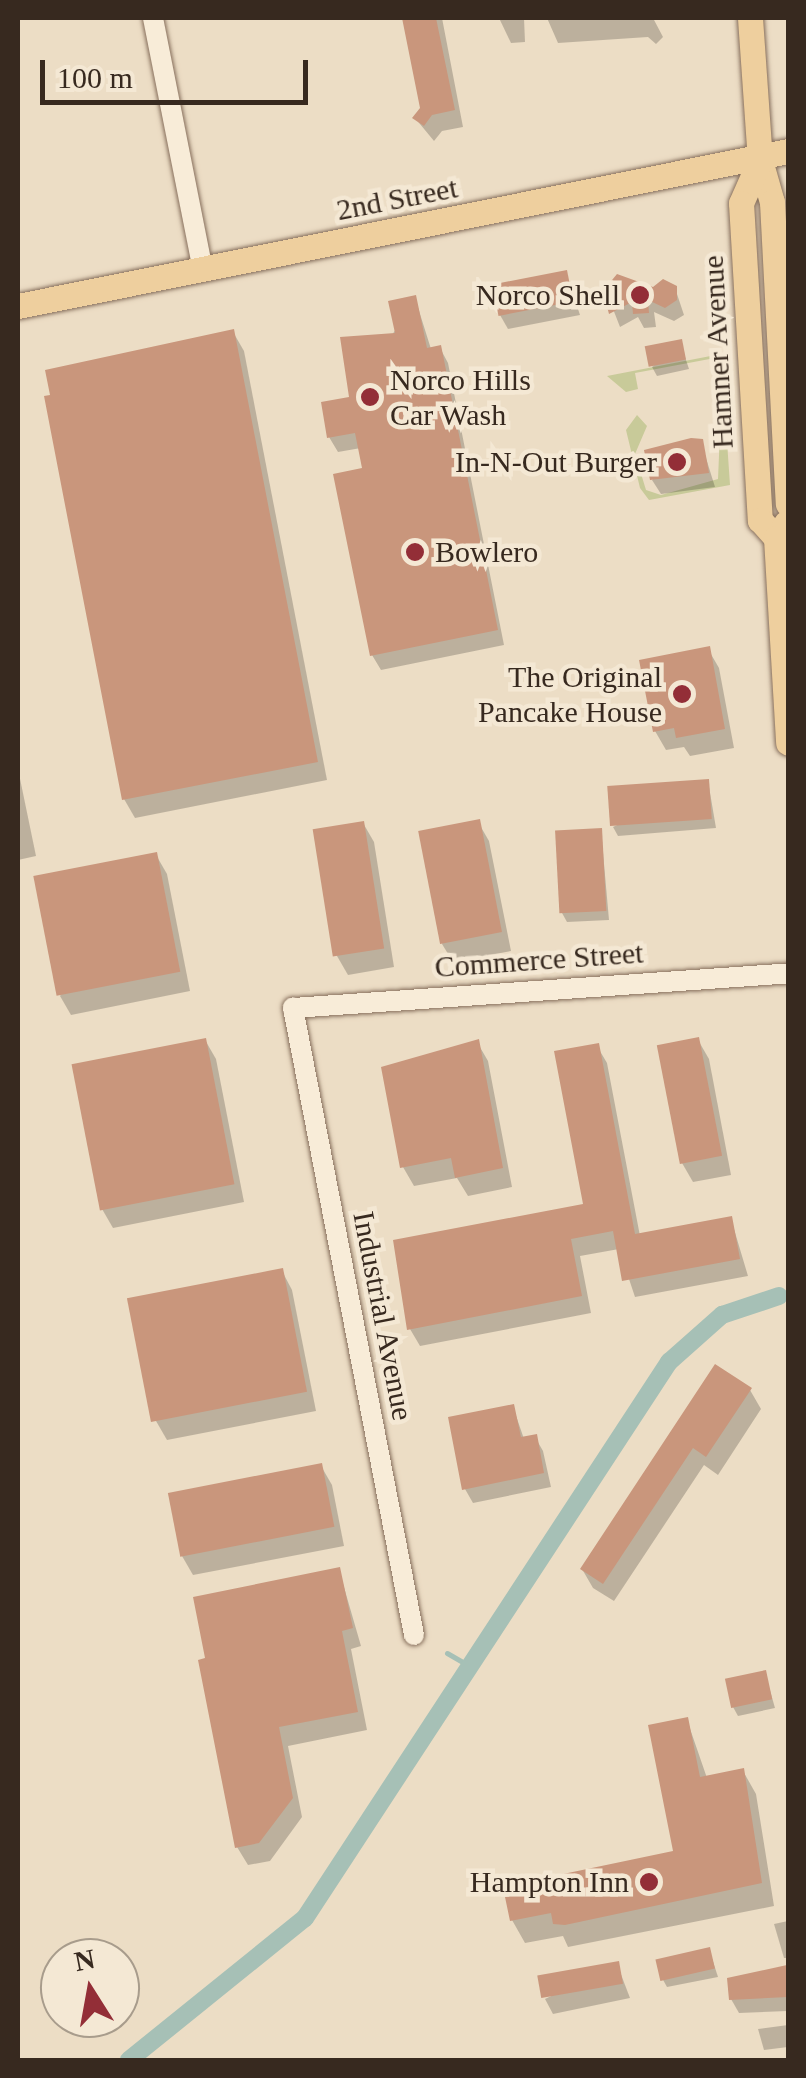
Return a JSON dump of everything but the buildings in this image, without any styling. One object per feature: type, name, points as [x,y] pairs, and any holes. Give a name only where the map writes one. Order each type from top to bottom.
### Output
[{"type":"main road","name":"Hamner Avenue","points":[[750,18],[760,160],[772,202],[788,504]]},
{"type":"main road","name":"2nd Street","points":[[18,306],[760,160],[788,151]]},
{"type":"main road","name":"Hamner Avenue","points":[[760,160],[741,204],[760,520],[782,528],[788,743]]},
{"type":"street","points":[[153,18],[202,270]]},
{"type":"street","name":"Commerce Street","points":[[294,1008],[788,973]]},
{"type":"street","name":"Industrial Avenue","points":[[294,1008],[414,1635]]},
{"type":"green space","points":[[721,354],[730,485],[649,500],[640,488],[626,430],[637,415],[647,426],[635,454],[646,490],[661,495],[718,479],[722,385],[715,358],[635,373],[638,389],[626,392],[607,376]]},
{"type":"waterway","points":[[129,2060],[305,1918],[669,1362],[722,1315],[779,1296]]},
{"type":"waterway","points":[[447,1653],[473,1668]]},
{"type":"place","name":"Norco Shell","points":[[640,295]]},
{"type":"place","name":"Norco Hills Car Wash","points":[[370,397]]},
{"type":"place","name":"In-N-Out Burger","points":[[677,462]]},
{"type":"place","name":"Bowlero","points":[[415,552]]},
{"type":"place","name":"The Original Pancake House","points":[[682,694]]},
{"type":"place","name":"Hampton Inn","points":[[649,1882]]}]
